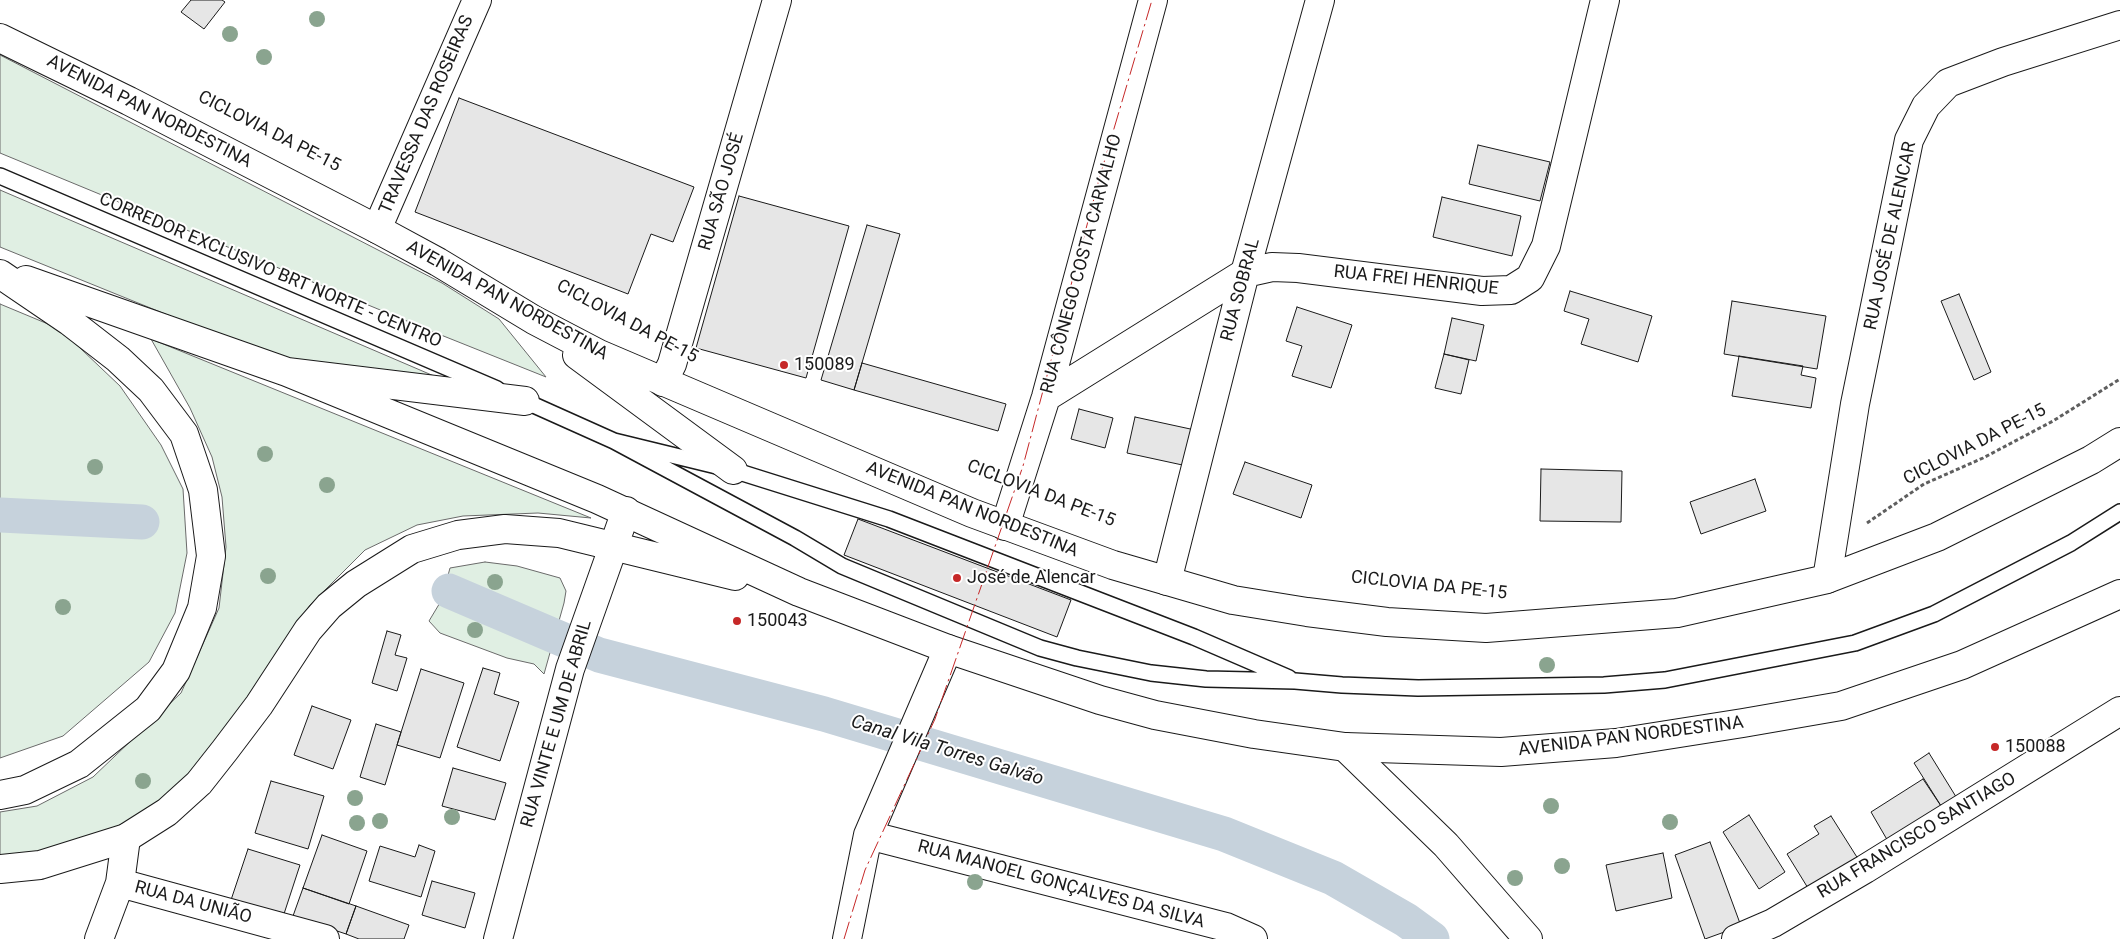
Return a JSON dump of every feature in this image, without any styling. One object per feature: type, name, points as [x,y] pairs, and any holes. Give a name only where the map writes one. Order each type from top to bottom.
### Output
[{"type":"main road","name":"TRAVESSA DAS ROSEIRAS","points":[[377,229],[477,0]]},
{"type":"main road","name":"RUA SÃO JOSÉ","points":[[663,382],[672,364],[777,0]]},
{"type":"main road","name":"RUA CÔNEGO COSTA CARVALHO","points":[[1005,526],[1046,397],[1153,0]]},
{"type":"main road","name":"RUA SOBRAL","points":[[1167,581],[1246,273],[1320,0]]},
{"type":"main road","name":"RUA FREI HENRIQUE","points":[[1046,397],[1246,273],[1272,267],[1298,268],[1482,291],[1511,290],[1530,278],[1546,246],[1605,0]]},
{"type":"main road","name":"RUA JOSÉ DE ALENCAR","points":[[1828,580],[1855,404],[1909,140],[1926,106],[1948,83],[2003,62],[2120,25]]},
{"type":"main road","name":"AVENIDA PAN NORDESTINA","points":[[0,38],[129,101],[377,229],[438,262],[534,320],[599,354],[1005,526],[1112,564],[1233,600],[1387,622],[1486,628],[1677,613],[1828,580],[1937,537],[2091,460],[2120,442]]},
{"type":"main road","points":[[0,272],[287,372],[525,401]]},
{"type":"main road","points":[[0,272],[69,321],[118,359],[151,390],[184,434],[203,490],[211,556],[202,608],[176,671],[148,709],[79,764],[25,790],[0,795]]},
{"type":"main road","points":[[534,320],[592,368],[733,470]]},
{"type":"main road","name":"AVENIDA PAN NORDESTINA","points":[[287,372],[626,511],[800,592],[948,648],[1100,700],[1155,715],[1254,734],[1345,747],[1501,752],[1616,742],[1743,724],[1841,706],[1962,665],[2120,594]]},
{"type":"main road","name":"RUA VINTE E UM DE ABRIL","points":[[498,939],[570,669],[626,511]]},
{"type":"main road","points":[[0,869],[40,865],[126,838],[167,812],[198,782],[258,705],[308,630],[329,606],[356,584],[412,549],[458,535],[505,529],[560,533],[800,592]]},
{"type":"main road","points":[[846,939],[868,835],[948,648]]},
{"type":"main road","name":"RUA FRANCISCO SANTIAGO","points":[[1736,939],[1773,923],[1865,869],[2120,711]]},
{"type":"main road","points":[[1345,747],[1446,845],[1528,939]]},
{"type":"main road","name":"RUA MANOEL GONÇALVES DA SILVA","points":[[868,835],[1226,927],[1253,939]]},
{"type":"main road","points":[[99,939],[120,883],[126,838]]},
{"type":"main road","name":"RUA DA UNIÃO","points":[[120,883],[325,939]]},
{"type":"lane","name":"CORREDOR EXCLUSIVO BRT NORTE - CENTRO","points":[[0,176],[525,401]]},
{"type":"lane","points":[[525,401],[614,441],[795,538],[842,566],[1040,648],[1151,673],[1206,679],[1295,681],[1418,688],[1604,685],[1665,680],[1791,657],[1856,643],[1934,614],[2071,543],[2120,512]]},
{"type":"lane","points":[[614,441],[733,470],[888,519],[1194,636],[1295,681]]},
{"type":"path","name":"CICLOVIA DA PE-15","points":[[1833,546],[1924,484],[1983,458],[2053,421],[2120,379]]},
{"type":"green space","points":[[0,55],[442,283],[499,319],[546,377],[0,153]]},
{"type":"green space","points":[[0,190],[441,379],[291,365],[0,247]]},
{"type":"green space","points":[[0,304],[60,329],[120,386],[161,445],[183,489],[187,553],[175,613],[149,662],[63,736],[0,758]]},
{"type":"green space","points":[[151,339],[591,518],[538,513],[463,516],[417,525],[365,550],[310,605],[244,703],[166,807],[120,833],[35,856],[0,858],[0,812],[37,806],[93,777],[181,693],[219,608],[226,547],[222,497],[212,457],[190,408]]},
{"type":"green space","points":[[485,562],[517,566],[560,578],[566,591],[564,603],[544,674],[534,664],[507,658],[440,633],[429,621],[441,601],[450,568]]},
{"type":"building","points":[[191,0],[222,0],[225,2],[204,29],[181,12]]},
{"type":"building","points":[[459,98],[694,187],[673,242],[651,234],[628,294],[415,212]]},
{"type":"building","points":[[1478,145],[1550,162],[1540,201],[1469,184]]},
{"type":"building","points":[[739,196],[849,226],[806,378],[696,348]]},
{"type":"building","points":[[1442,197],[1521,216],[1512,256],[1433,237]]},
{"type":"building","points":[[867,225],[900,234],[854,390],[821,380]]},
{"type":"building","points":[[1570,291],[1652,316],[1638,362],[1581,344],[1589,319],[1564,311]]},
{"type":"building","points":[[1959,294],[1991,372],[1974,380],[1941,301]]},
{"type":"building","points":[[1732,301],[1826,316],[1817,369],[1724,354]]},
{"type":"building","points":[[1297,307],[1352,325],[1331,388],[1292,376],[1302,346],[1286,341]]},
{"type":"building","points":[[1452,318],[1484,325],[1476,361],[1444,354]]},
{"type":"building","points":[[1444,354],[1469,360],[1461,394],[1435,388]]},
{"type":"building","points":[[1739,356],[1803,366],[1801,375],[1816,378],[1811,408],[1732,396]]},
{"type":"building","points":[[862,363],[1006,404],[998,431],[854,390]]},
{"type":"building","points":[[1079,409],[1113,418],[1105,448],[1071,439]]},
{"type":"building","points":[[1135,417],[1195,430],[1187,466],[1127,453]]},
{"type":"building","points":[[1245,462],[1312,485],[1301,518],[1233,494]]},
{"type":"building","points":[[1541,469],[1622,471],[1621,522],[1540,521]]},
{"type":"building","points":[[1755,479],[1766,511],[1701,534],[1690,502]]},
{"type":"building","name":"José de Alencar","points":[[858,519],[1071,600],[1057,637],[844,555]]},
{"type":"building","points":[[387,631],[401,635],[395,655],[407,658],[397,691],[372,683]]},
{"type":"building","points":[[483,668],[500,673],[494,694],[519,702],[500,761],[457,747]]},
{"type":"building","points":[[421,669],[464,683],[440,758],[397,745]]},
{"type":"building","points":[[312,706],[351,720],[333,769],[294,755]]},
{"type":"building","points":[[376,724],[401,732],[385,785],[360,777]]},
{"type":"building","points":[[1929,753],[1958,800],[1943,809],[1914,763]]},
{"type":"building","points":[[453,768],[506,783],[495,820],[442,806]]},
{"type":"building","points":[[1923,779],[1943,809],[1889,843],[1871,812]]},
{"type":"building","points":[[271,781],[324,796],[308,849],[255,833]]},
{"type":"building","points":[[1749,815],[1785,872],[1759,889],[1723,832]]},
{"type":"building","points":[[1831,816],[1860,862],[1811,893],[1787,854],[1819,834],[1814,826]]},
{"type":"building","points":[[322,835],[367,851],[349,904],[303,888]]},
{"type":"building","points":[[1710,842],[1741,926],[1705,939],[1675,855]]},
{"type":"building","points":[[419,845],[435,851],[421,897],[369,881],[380,846],[415,857]]},
{"type":"building","points":[[248,849],[300,865],[281,923],[229,906]]},
{"type":"building","points":[[1663,853],[1672,898],[1616,911],[1606,865]]},
{"type":"building","points":[[432,881],[475,893],[465,928],[422,915]]},
{"type":"building","points":[[303,888],[356,906],[346,934],[293,916]]},
{"type":"building","points":[[356,906],[409,925],[404,939],[359,939],[346,934]]},
{"type":"waterway","name":"Canal Vila Torres Galvão","points":[[0,515],[142,522]]},
{"type":"waterway","name":"Canal Vila Torres Galvão","points":[[449,591],[599,655],[824,714],[1224,834],[1333,878],[1406,920],[1432,939]]},
{"type":"power","points":[[844,939],[865,870],[935,719],[1023,466],[1100,176],[1152,0]]},
{"type":"place","name":"150089","points":[[784,365]]},
{"type":"place","name":"José de Alencar","points":[[957,578]]},
{"type":"place","name":"150043","points":[[737,621]]},
{"type":"place","name":"150088","points":[[1995,747]]}]
